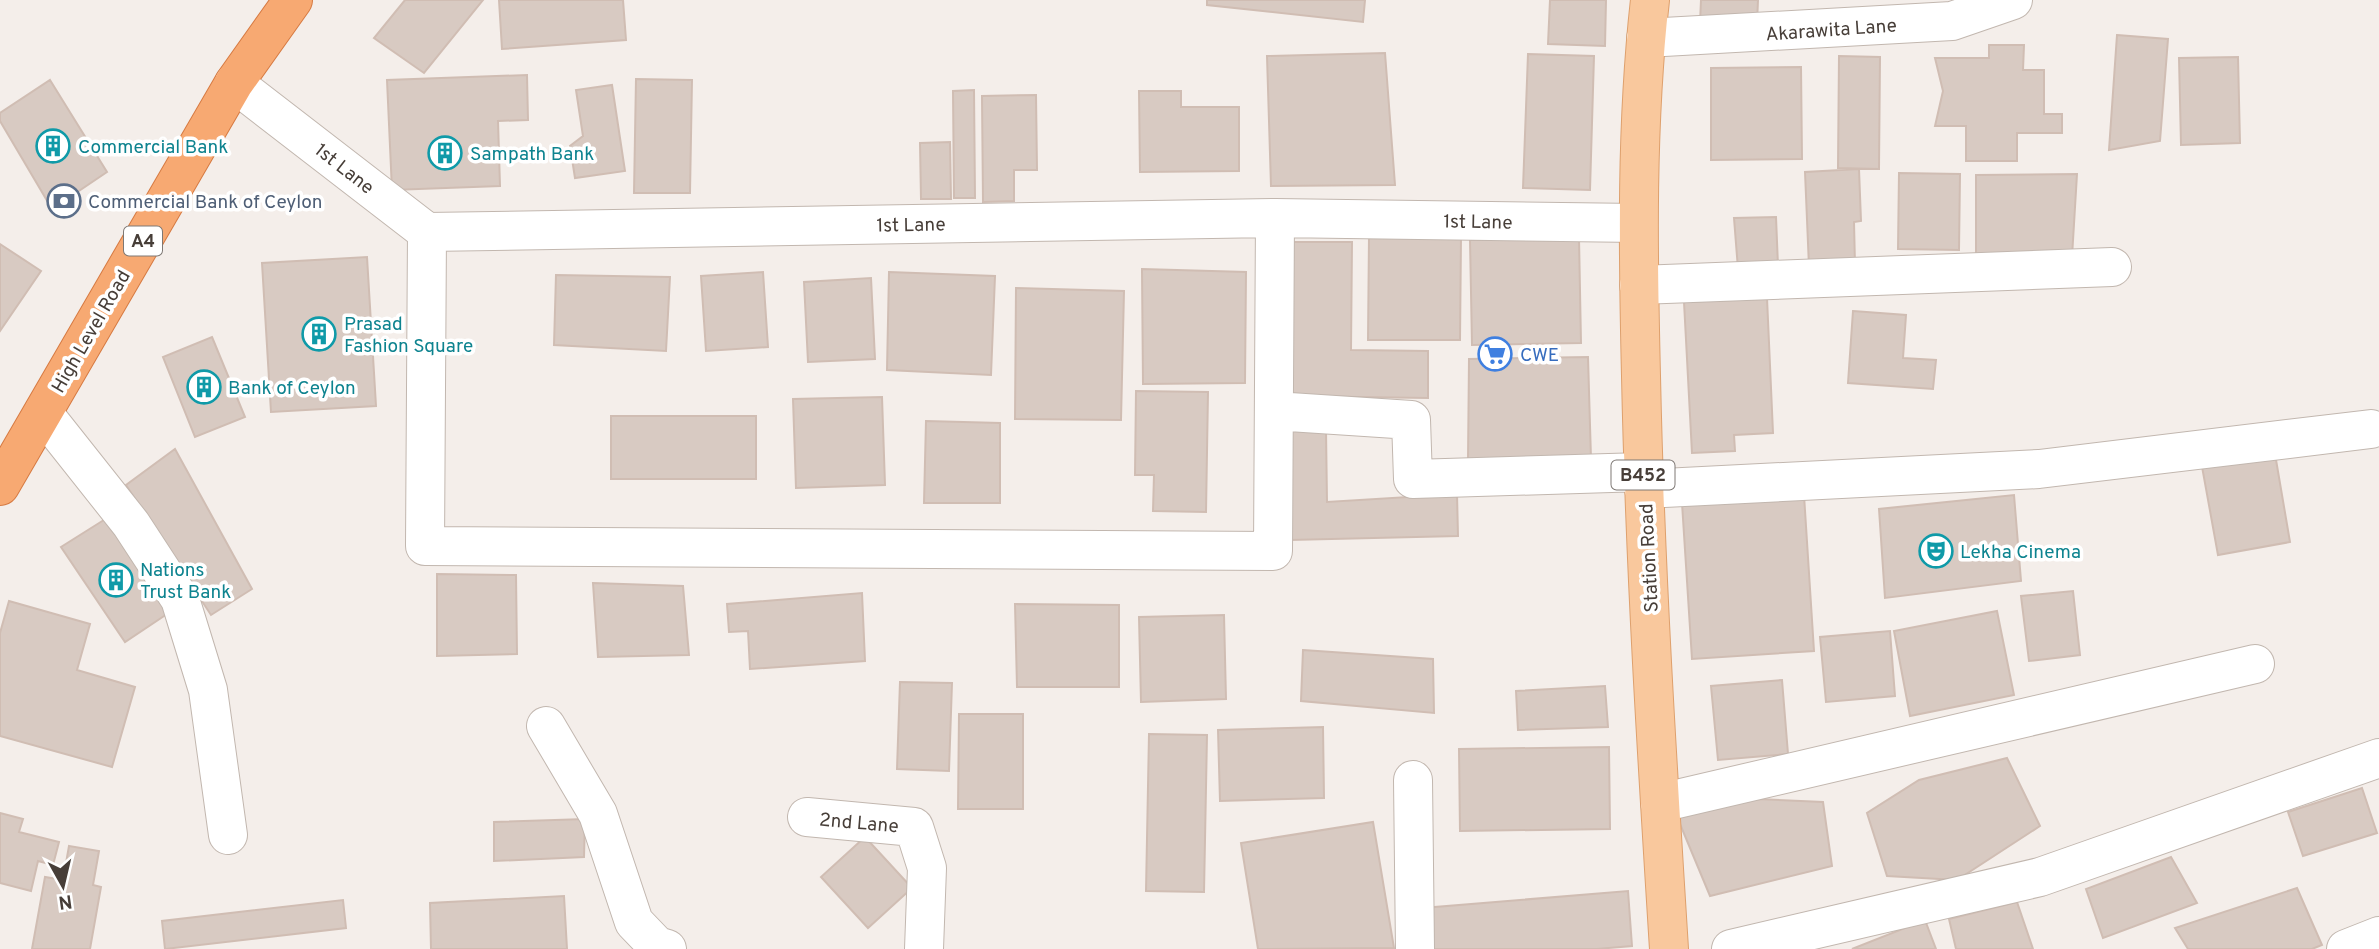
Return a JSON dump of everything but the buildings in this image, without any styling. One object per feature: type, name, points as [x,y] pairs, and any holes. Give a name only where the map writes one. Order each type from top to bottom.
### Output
[{"type":"highway","name":"High Level Road","points":[[0,486],[234,83],[293,0]]},
{"type":"main road","name":"Station Road","points":[[1650,0],[1638,223],[1639,285],[1644,481],[1669,949]]},
{"type":"street","name":"Akarawita Lane","points":[[1646,38],[1952,21],[2013,0]]},
{"type":"street","name":"1st Lane","points":[[234,83],[427,232],[1275,218],[1638,223]]},
{"type":"street","points":[[427,232],[425,546],[1273,551],[1275,218]]},
{"type":"street","points":[[1639,285],[2112,267]]},
{"type":"street","points":[[1274,411],[1412,421],[1413,479],[1644,481],[2039,469],[2371,429]]},
{"type":"street","points":[[43,413],[131,524],[180,599],[208,691],[228,835]]},
{"type":"street","points":[[1660,803],[2255,664]]},
{"type":"street","points":[[546,726],[597,814],[634,922],[657,946],[667,949]]},
{"type":"street","points":[[1731,949],[2040,877],[2379,758]]},
{"type":"street","points":[[1413,780],[1415,949]]},
{"type":"street","name":"2nd Lane","points":[[807,817],[914,827],[927,868],[924,949]]},
{"type":"street","points":[[2346,949],[2379,936]]},
{"type":"place","name":"Commercial Bank","points":[[53,146]]},
{"type":"place","name":"Sampath Bank","points":[[445,153]]},
{"type":"place","name":"Commercial Bank of Ceylon","points":[[64,201]]},
{"type":"place","name":"Prasad Fashion Square","points":[[319,334]]},
{"type":"place","name":"CWE","points":[[1495,354]]},
{"type":"place","name":"Bank of Ceylon","points":[[204,387]]},
{"type":"place","name":"Lekha Cinema","points":[[1936,551]]},
{"type":"place","name":"Nations Trust Bank","points":[[116,580]]}]
